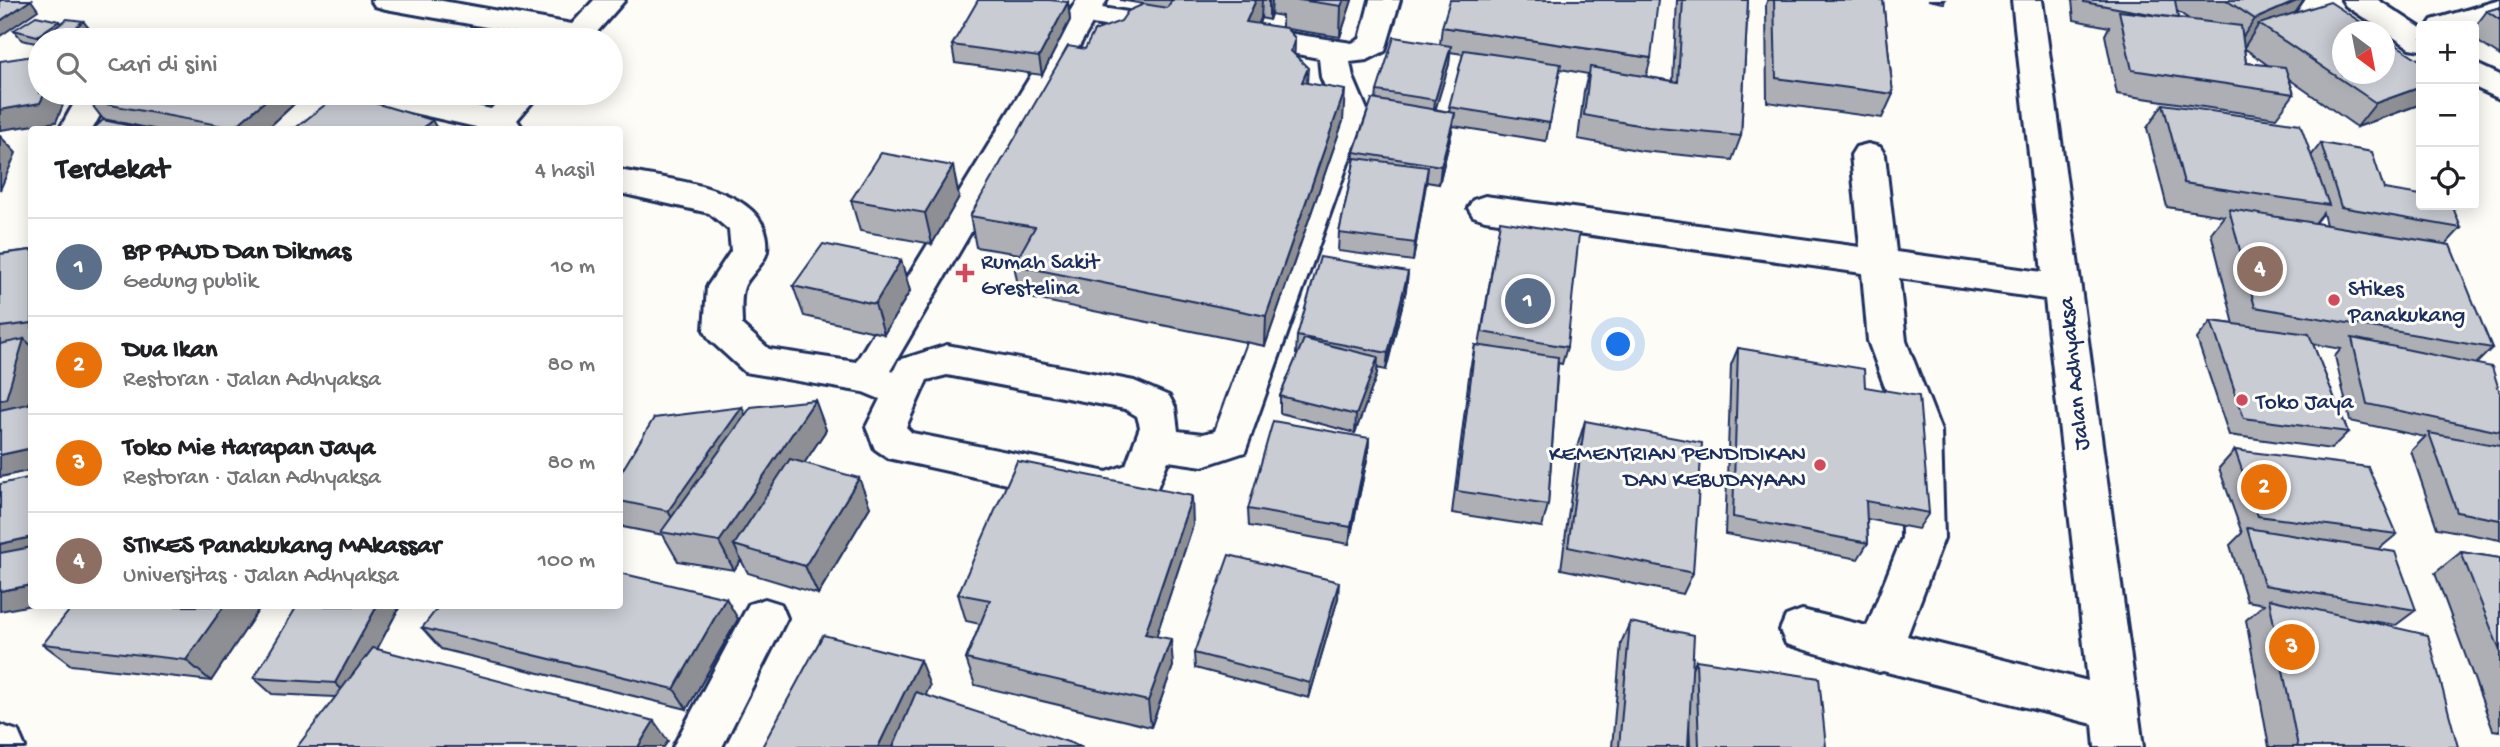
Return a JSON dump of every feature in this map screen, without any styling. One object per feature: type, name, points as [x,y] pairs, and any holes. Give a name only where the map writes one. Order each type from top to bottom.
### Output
[{"type":"street","points":[[386,0],[531,28]]},
{"type":"street","points":[[585,28],[610,0]]},
{"type":"street","points":[[1253,37],[1356,53],[1374,44],[1385,0]]},
{"type":"street","name":"Jalan Adhyaksa","points":[[2027,0],[2079,438],[2117,728]]},
{"type":"street","points":[[2357,0],[2416,35]]},
{"type":"street","points":[[623,183],[720,203],[746,225],[748,252],[725,288],[723,330],[759,362],[884,385],[914,370],[947,360],[1134,396],[1155,407],[1160,427],[1143,476],[1121,487],[1107,489],[902,447],[889,438],[884,385],[1088,7],[1174,29]]},
{"type":"street","points":[[2460,21],[2500,9]]},
{"type":"street","points":[[1155,442],[1203,452],[1219,449],[1231,441],[1351,110],[1337,77],[1333,51]]},
{"type":"street","points":[[2479,76],[2500,89]]},
{"type":"street","points":[[77,126],[89,105]]},
{"type":"street","points":[[413,105],[495,126]]},
{"type":"street","points":[[500,126],[515,105]]},
{"type":"street","points":[[1868,155],[1887,341],[1921,431],[1923,538],[1879,652]]},
{"type":"street","points":[[1485,208],[2063,288]]},
{"type":"street","points":[[697,747],[765,618]]},
{"type":"street","points":[[1802,630],[2117,728]]},
{"type":"building","points":[[0,0],[31,0],[0,21]]},
{"type":"building","points":[[978,0],[1068,2],[1039,57],[952,45]]},
{"type":"building","points":[[1172,0],[1256,0],[1246,22],[1286,28],[1295,38],[1291,51],[1308,68],[1302,82],[1345,90],[1266,316],[1014,265],[1035,227],[970,216],[1068,46],[1085,49],[1094,31],[1121,21],[1128,11],[1144,4],[1167,8]]},
{"type":"building","points":[[1299,0],[1344,0],[1341,6]]},
{"type":"building","points":[[1450,0],[1658,0],[1651,58],[1442,27]]},
{"type":"building","points":[[1683,0],[1748,0],[1741,136],[1648,127],[1584,115],[1590,67],[1678,82]]},
{"type":"building","points":[[1774,0],[1883,0],[1893,94],[1776,78]]},
{"type":"building","points":[[2083,0],[2175,0],[2178,18],[2084,2]]},
{"type":"building","points":[[2226,0],[2299,0],[2255,19]]},
{"type":"building","points":[[2330,2],[2359,21],[2332,21],[2332,73],[2259,24]]},
{"type":"building","points":[[2500,7],[2500,20],[2487,11]]},
{"type":"building","points":[[2119,11],[2241,26],[2246,63],[2285,67],[2294,94],[2132,70]]},
{"type":"building","points":[[36,16],[59,21],[49,28],[28,28],[28,34],[14,30]]},
{"type":"building","points":[[67,19],[83,21],[74,28],[55,28]]},
{"type":"building","points":[[1394,37],[1451,46],[1435,100],[1377,91]]},
{"type":"building","points":[[2395,44],[2416,58],[2416,89],[2376,103],[2348,84],[2395,84]]},
{"type":"building","points":[[1464,50],[1561,64],[1550,123],[1449,107]]},
{"type":"building","points":[[28,57],[29,105],[0,110],[0,61]]},
{"type":"building","points":[[1372,99],[1455,113],[1441,166],[1354,152]]},
{"type":"building","points":[[2163,104],[2300,124],[2329,205],[2184,183]]},
{"type":"building","points":[[110,105],[260,105],[236,126],[223,126]]},
{"type":"building","points":[[325,105],[381,105],[432,120],[425,126],[298,126]]},
{"type":"building","points":[[103,120],[131,126],[96,126]]},
{"type":"building","points":[[2321,143],[2372,152],[2384,189],[2416,194],[2416,210],[2454,210],[2461,228],[2341,207]]},
{"type":"building","points":[[881,153],[953,166],[925,213],[851,200]]},
{"type":"building","points":[[1355,158],[1428,167],[1415,243],[1339,233]]},
{"type":"building","name":"Stikes Panakukang","points":[[2229,209],[2450,245],[2492,348],[2255,307]]},
{"type":"building","points":[[1500,221],[1579,234],[1567,347],[1482,332]]},
{"type":"building","points":[[823,244],[901,260],[875,304],[793,286]]},
{"type":"building","points":[[28,250],[28,324],[0,327],[0,254]]},
{"type":"building","points":[[1320,257],[1408,272],[1388,353],[1297,336]]},
{"type":"building","points":[[2211,321],[2309,334],[2348,432],[2244,418]]},
{"type":"building","points":[[2352,338],[2492,367],[2500,393],[2500,432],[2367,404]]},
{"type":"building","points":[[24,339],[6,399],[0,400],[0,344]]},
{"type":"building","points":[[1304,339],[1378,357],[1356,415],[1280,396]]},
{"type":"building","points":[[1475,345],[1558,357],[1548,505],[1457,491]]},
{"type":"building","name":"KEMENTRIAN PENDIDIKAN DAN KEBUDAYAAN","points":[[1738,348],[1864,369],[1865,387],[1919,396],[1929,513],[1866,501],[1868,543],[1733,517]]},
{"type":"building","points":[[815,400],[719,542],[661,532],[751,407]]},
{"type":"building","points":[[28,404],[28,449],[0,455],[0,410]]},
{"type":"building","points":[[742,407],[668,511],[623,502],[623,469],[654,418]]},
{"type":"building","points":[[1273,421],[1369,438],[1351,527],[1248,509]]},
{"type":"building","points":[[1585,421],[1702,443],[1693,573],[1568,547]]},
{"type":"building","points":[[2429,433],[2500,446],[2500,520],[2457,512]]},
{"type":"building","points":[[2235,450],[2368,467],[2397,534],[2258,516]]},
{"type":"building","points":[[790,459],[859,478],[805,566],[734,545]]},
{"type":"building","points":[[1017,461],[1192,496],[1145,634],[1171,639],[1148,701],[966,659],[990,600],[958,594]]},
{"type":"building","points":[[28,478],[28,538],[0,544],[0,484]]},
{"type":"building","points":[[2247,528],[2395,552],[2416,610],[2264,585]]},
{"type":"building","points":[[28,548],[28,586],[0,591],[0,553]]},
{"type":"building","points":[[2461,552],[2500,558],[2500,651]]},
{"type":"building","points":[[1229,555],[1339,582],[1310,683],[1194,653]]},
{"type":"building","points":[[623,574],[726,598],[674,689],[422,628],[437,609],[623,609]]},
{"type":"building","points":[[2269,599],[2428,635],[2458,747],[2298,747]]},
{"type":"building","points":[[71,609],[222,609],[186,660],[43,644]]},
{"type":"building","points":[[295,609],[375,609],[335,683],[254,678]]},
{"type":"building","points":[[1630,622],[1694,635],[1688,747],[1619,747]]},
{"type":"building","points":[[823,635],[920,660],[878,747],[762,747]]},
{"type":"building","points":[[373,648],[654,721],[638,747],[297,747]]},
{"type":"building","points":[[1696,660],[1819,678],[1826,747],[1699,747]]},
{"type":"building","points":[[916,692],[1083,747],[893,747]]},
{"type":"place","name":"STIKES Panakukang MAkassar","points":[[2260,269]]},
{"type":"place","name":"Rumah Sakit Grestelina","points":[[965,273]]},
{"type":"place","name":"Stikes Panakukang","points":[[2334,300]]},
{"type":"place","name":"BP PAUD Dan Dikmas","points":[[1528,301]]},
{"type":"place","name":"Toko Jaya","points":[[2242,400]]},
{"type":"place","name":"KEMENTRIAN PENDIDIKAN DAN KEBUDAYAAN","points":[[1820,465]]},
{"type":"place","name":"Dua Ikan","points":[[2264,487]]},
{"type":"place","name":"Toko Mie Harapan Jaya","points":[[2292,647]]}]
